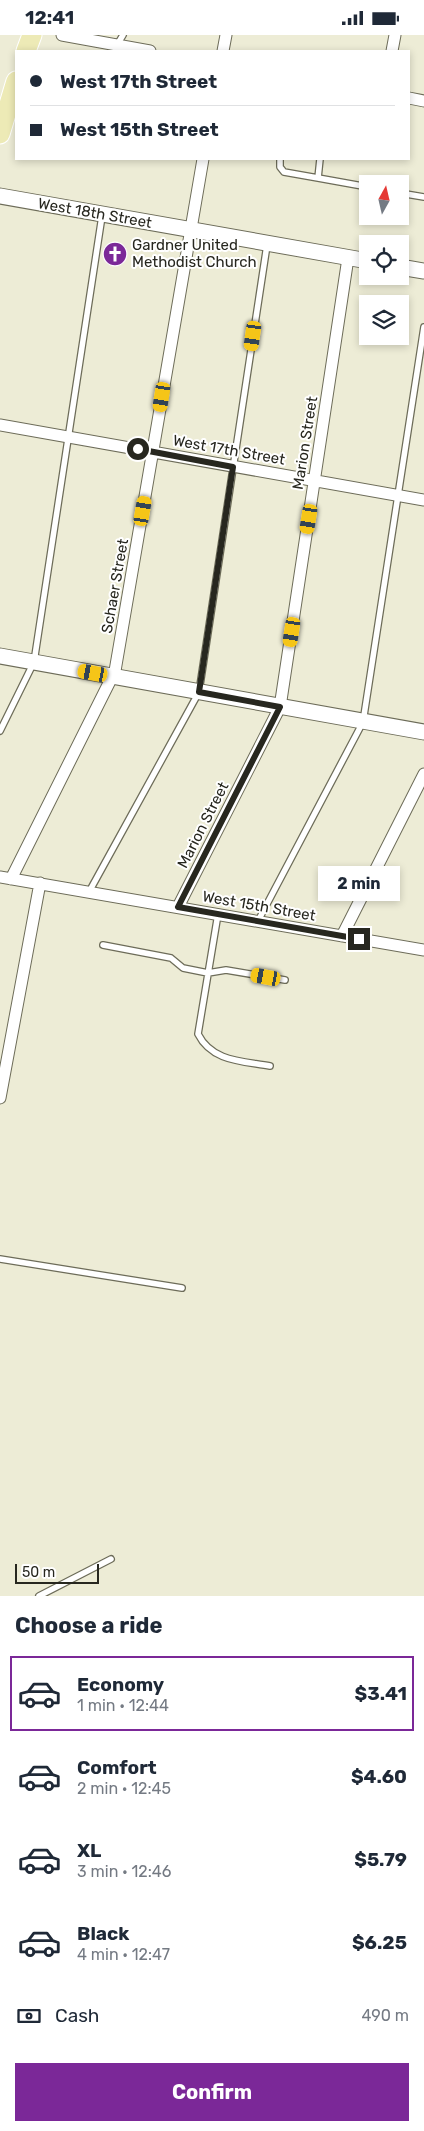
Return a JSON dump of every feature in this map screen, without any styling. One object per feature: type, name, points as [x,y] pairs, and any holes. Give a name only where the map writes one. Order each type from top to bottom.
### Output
[{"type":"main road","points":[[26,50],[32,35]]},
{"type":"main road","points":[[0,134],[15,84]]},
{"type":"street","points":[[62,35],[120,40],[147,50]]},
{"type":"street","points":[[223,50],[226,35]]},
{"type":"street","points":[[392,50],[395,35]]},
{"type":"street","points":[[410,99],[424,101]]},
{"type":"street","name":"Schaer Street","points":[[6,878],[113,676],[153,452],[189,230],[203,160]]},
{"type":"street","name":"West 18th Street","points":[[0,196],[359,260]]},
{"type":"street","name":"Marion Street","points":[[178,907],[280,707],[348,258]]},
{"type":"street","points":[[409,268],[424,271]]},
{"type":"street","name":"West 17th Street","points":[[0,425],[424,500]]},
{"type":"street","points":[[0,656],[424,732]]},
{"type":"street","points":[[342,936],[424,774]]},
{"type":"street","name":"West 15th Street","points":[[6,878],[424,950]]},
{"type":"street","points":[[0,1098],[40,883]]},
{"type":"lane","points":[[280,160],[280,167],[284,171],[359,185]]},
{"type":"lane","points":[[318,178],[320,160]]},
{"type":"lane","points":[[409,194],[424,197]]},
{"type":"lane","points":[[0,731],[34,662],[103,214]]},
{"type":"lane","points":[[89,892],[199,692],[267,243]]},
{"type":"lane","points":[[258,921],[363,722],[424,327]]},
{"type":"lane","points":[[218,914],[198,1034],[204,1045],[224,1058],[270,1066]]},
{"type":"lane","points":[[103,945],[171,958],[183,968],[208,973],[226,970],[285,980]]},
{"type":"lane","points":[[0,1259],[182,1288]]},
{"type":"lane","points":[[39,1596],[111,1559]]},
{"type":"place","name":"Gardner United Methodist Church","points":[[115,254]]},
{"type":"route","points":[[138,449],[233,467],[199,692],[280,707],[178,907],[359,939]]}]
